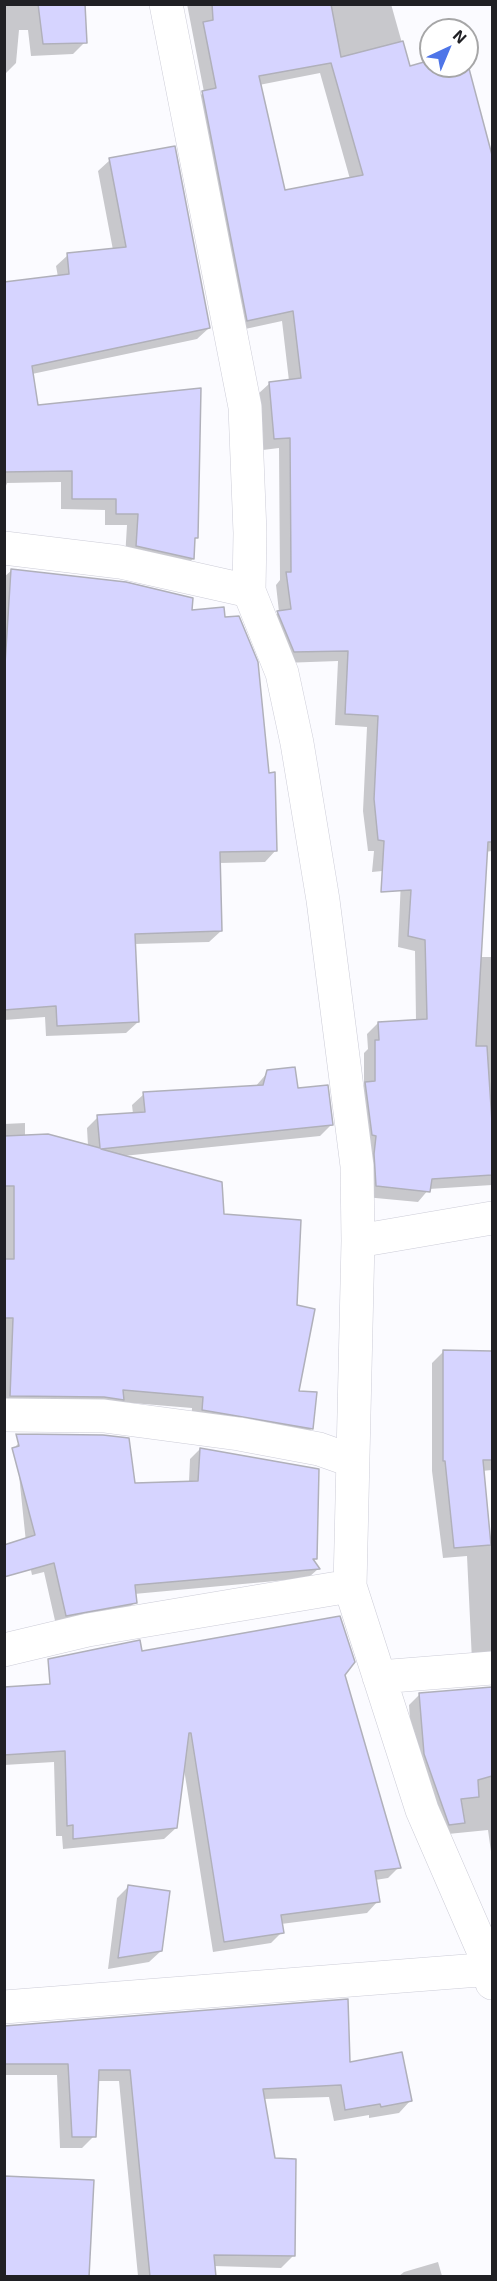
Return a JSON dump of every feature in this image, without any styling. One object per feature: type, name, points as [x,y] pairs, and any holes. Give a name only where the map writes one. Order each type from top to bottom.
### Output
[{"type":"street","points":[[4,2007],[492,1974],[422,1810],[350,1586],[358,1240],[357,1166],[323,900],[299,754],[282,673],[249,591],[245,407],[166,4]]},
{"type":"street","points":[[4,548],[120,562],[249,591]]},
{"type":"street","points":[[358,1240],[492,1218]]},
{"type":"street","points":[[4,1415],[104,1416],[239,1434],[319,1449],[353,1461]]},
{"type":"street","points":[[4,1650],[88,1630],[350,1586]]},
{"type":"street","points":[[380,1677],[492,1668]]},
{"type":"building","points":[[38,4],[85,4],[87,43],[43,44]]},
{"type":"building","points":[[212,4],[331,4],[341,57],[403,41],[410,66],[419,63],[419,78],[472,78],[492,155],[492,842],[488,842],[476,1046],[487,1046],[492,1122],[492,1175],[432,1179],[430,1192],[376,1186],[374,1154],[376,1136],[372,1135],[365,1082],[375,1081],[375,1040],[379,1040],[378,1022],[427,1019],[425,940],[408,936],[411,890],[381,892],[384,841],[378,840],[374,799],[378,716],[345,714],[348,651],[294,652],[277,611],[291,609],[286,572],[291,572],[290,438],[274,439],[269,382],[301,378],[293,311],[247,321],[202,91],[216,88],[203,22],[213,20]],"holes":[[[331,63],[363,175],[285,190],[259,76]]]},
{"type":"building","points":[[175,146],[210,328],[32,366],[38,405],[201,388],[198,538],[195,538],[194,559],[136,546],[138,514],[116,514],[116,499],[72,499],[72,471],[4,472],[4,282],[69,274],[67,253],[126,247],[109,158]]},
{"type":"building","points":[[11,569],[126,582],[193,598],[192,610],[224,607],[225,617],[239,616],[258,662],[269,773],[275,772],[277,851],[220,852],[222,931],[135,934],[139,1022],[57,1026],[56,1006],[4,1010],[4,680]]},
{"type":"building","points":[[295,1067],[298,1088],[328,1085],[333,1125],[101,1149],[222,1182],[224,1214],[301,1220],[297,1305],[315,1309],[299,1391],[317,1392],[313,1429],[202,1410],[203,1397],[123,1390],[124,1400],[104,1397],[10,1396],[13,1318],[4,1318],[4,1259],[14,1259],[14,1186],[4,1186],[4,1136],[48,1134],[100,1148],[97,1115],[145,1112],[143,1092],[263,1085],[267,1070]]},
{"type":"building","points":[[443,1350],[492,1351],[492,1460],[483,1460],[491,1545],[454,1548],[445,1461],[443,1461]]},
{"type":"building","points":[[16,1434],[103,1435],[129,1438],[135,1483],[198,1481],[200,1448],[319,1469],[317,1559],[313,1559],[320,1569],[135,1585],[137,1603],[66,1616],[54,1563],[4,1577],[4,1545],[35,1535],[12,1448],[19,1446]]},
{"type":"building","points":[[340,1616],[355,1662],[345,1675],[401,1868],[375,1871],[380,1902],[281,1915],[284,1933],[224,1942],[191,1733],[189,1733],[177,1828],[73,1839],[73,1825],[67,1826],[65,1751],[4,1755],[4,1687],[50,1684],[48,1659],[140,1640],[142,1651]]},
{"type":"building","points":[[492,1687],[492,1776],[478,1780],[479,1797],[461,1799],[465,1823],[449,1825],[424,1754],[419,1693]]},
{"type":"building","points":[[128,1885],[170,1891],[162,1951],[118,1958]]},
{"type":"building","points":[[348,1999],[350,2062],[402,2052],[412,2101],[381,2107],[380,2104],[345,2110],[341,2085],[263,2089],[275,2158],[296,2159],[295,2256],[214,2255],[216,2277],[150,2277],[130,2070],[99,2070],[96,2137],[72,2137],[68,2064],[4,2064],[4,2026]]},
{"type":"building","points":[[4,2176],[94,2180],[89,2277],[4,2277]]}]
